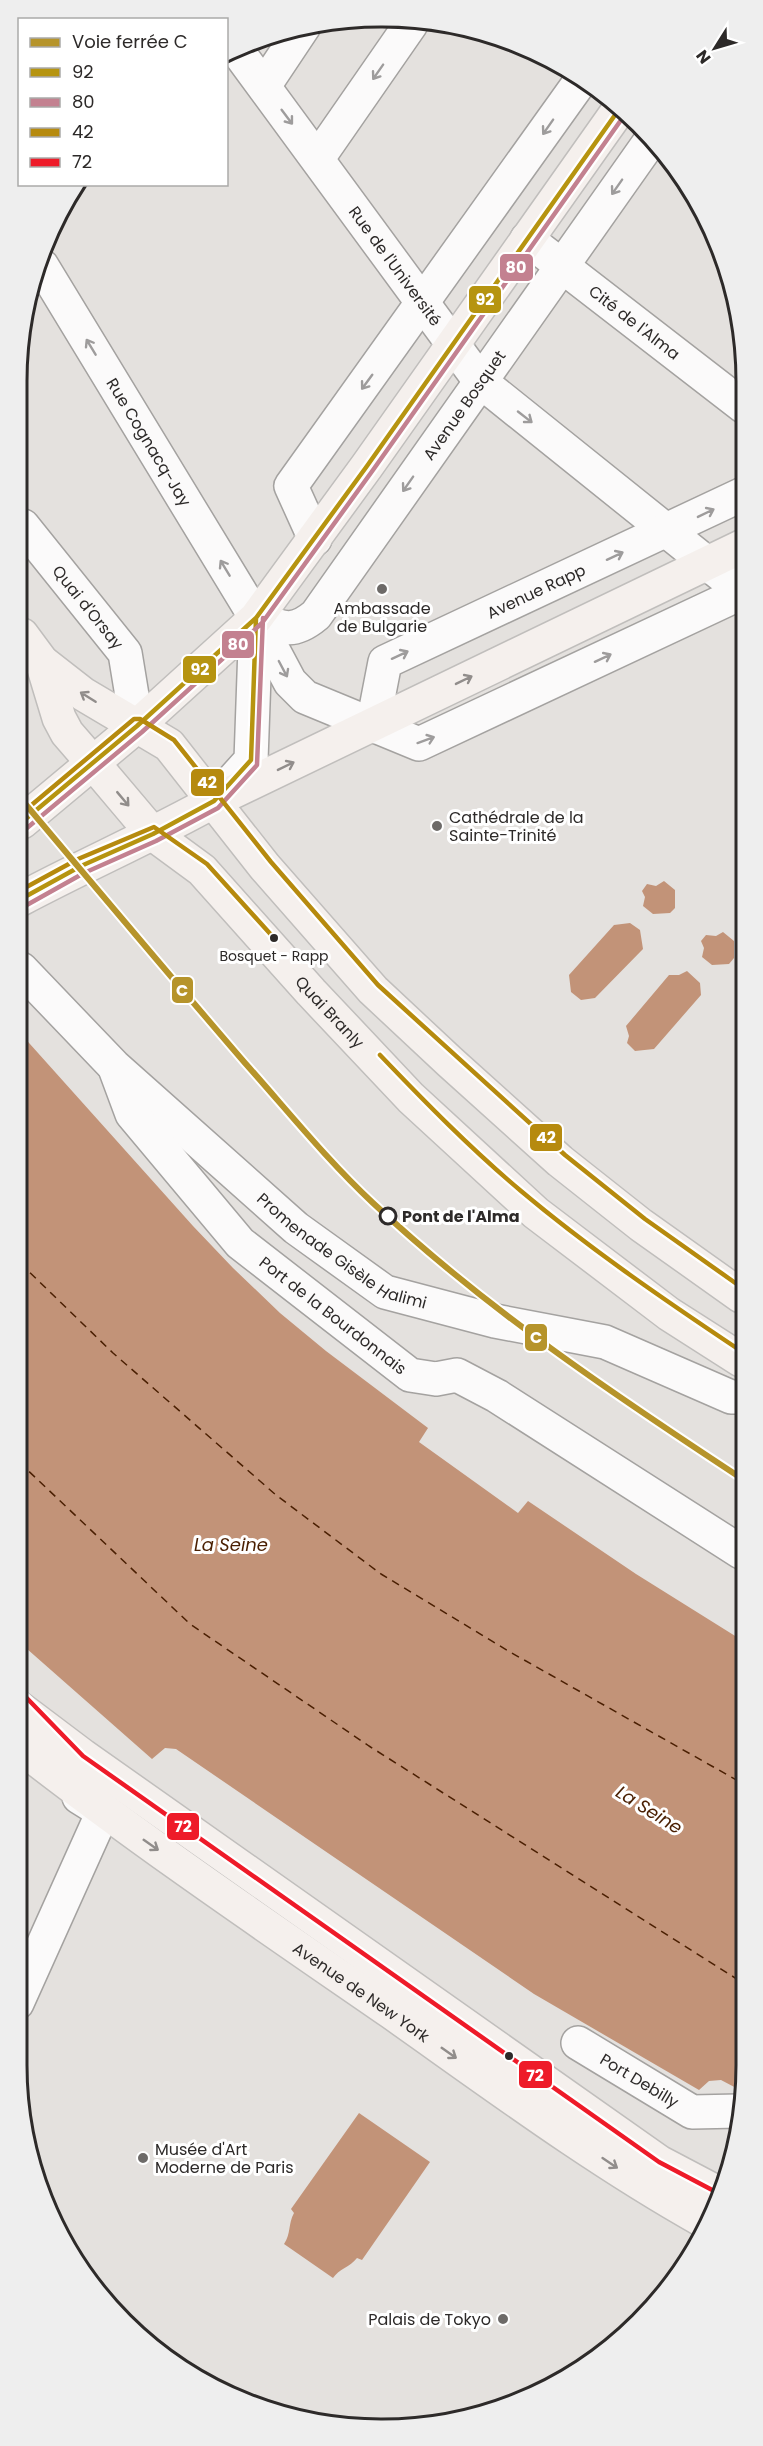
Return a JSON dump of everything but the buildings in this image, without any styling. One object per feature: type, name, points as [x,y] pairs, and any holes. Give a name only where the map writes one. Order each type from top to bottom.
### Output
[{"type":"main road","points":[[27,817],[137,726],[256,618],[341,503],[615,115]]},
{"type":"main road","points":[[27,896],[81,866],[153,834],[214,801],[736,549]]},
{"type":"main road","points":[[27,642],[42,662],[83,694],[169,745],[265,867],[373,990],[560,1161],[641,1226],[736,1292]]},
{"type":"main road","points":[[42,662],[59,718],[67,733],[93,763]]},
{"type":"main road","name":"Quai Branly","points":[[93,763],[153,834],[202,870],[311,992],[399,1085],[489,1172],[536,1214],[669,1314],[736,1357]]},
{"type":"main road","points":[[27,1714],[83,1756]]},
{"type":"main road","points":[[27,1752],[103,1812]]},
{"type":"main road","name":"Avenue de New York","points":[[83,1756],[659,2162],[713,2190]]},
{"type":"main road","name":"Avenue de New York","points":[[103,1812],[558,2128],[642,2185],[700,2219]]},
{"type":"street","points":[[318,158],[408,28]]},
{"type":"street","points":[[264,86],[296,38]]},
{"type":"street","name":"Rue de l'Université","points":[[242,56],[480,381],[736,586]]},
{"type":"street","points":[[315,539],[291,486],[577,86]]},
{"type":"street","name":"Avenue Bosquet","points":[[256,618],[286,630],[304,626],[316,615],[646,146]]},
{"type":"street","name":"Cité de l'Alma","points":[[527,239],[736,401]]},
{"type":"street","name":"Rue Cognacq-Jay","points":[[45,271],[256,618],[291,682],[305,697],[373,724]]},
{"type":"street","name":"Avenue Rapp","points":[[373,724],[385,662],[736,498]]},
{"type":"street","points":[[341,503],[375,529]]},
{"type":"street","name":"Quai d'Orsay","points":[[27,531],[125,653],[137,726]]},
{"type":"street","points":[[373,724],[419,744],[736,595]]},
{"type":"street","points":[[214,801],[251,760],[256,618]]},
{"type":"street","name":"Promenade Gisèle Halimi","points":[[27,975],[114,1066],[296,1228],[385,1292],[495,1321],[605,1342],[731,1397],[736,1397]]},
{"type":"street","name":"Port de la Bourdonnais","points":[[114,1066],[132,1114],[240,1243],[410,1375],[436,1379],[458,1375],[497,1396],[736,1549]]},
{"type":"street","name":"Avenue de New York","points":[[27,1698],[83,1756]]},
{"type":"street","name":"Avenue de New York","points":[[27,1767],[103,1812]]},
{"type":"street","points":[[27,1981],[103,1812]]},
{"type":"street","name":"Port Debilly","points":[[578,2043],[692,2112],[733,2111]]},
{"type":"water","points":[[664,881],[675,890],[675,908],[670,913],[653,914],[643,906],[645,897],[642,891],[647,884],[656,886]]},
{"type":"water","points":[[630,923],[640,930],[643,949],[595,998],[581,1000],[571,992],[569,975],[614,925]]},
{"type":"water","points":[[723,932],[734,941],[734,958],[729,964],[712,965],[702,957],[704,948],[701,941],[706,935],[716,936]]},
{"type":"water","points":[[687,971],[700,983],[701,995],[654,1049],[635,1051],[627,1043],[629,1036],[626,1026],[669,975],[679,975]]},
{"type":"water","name":"La Seine","points":[[27,1041],[233,1268],[280,1313],[326,1351],[428,1428],[419,1442],[518,1513],[528,1501],[636,1574],[736,1636],[735,2087],[721,2080],[709,2081],[699,2090],[534,1994],[176,1749],[165,1748],[152,1759],[27,1649]]},
{"type":"water","points":[[359,2113],[430,2162],[362,2260],[357,2258],[333,2278],[284,2244],[294,2213],[291,2209]]},
{"type":"ferry route","points":[[27,1270],[113,1353],[276,1495],[381,1574],[510,1652],[736,1780]]},
{"type":"ferry route","points":[[27,1470],[190,1624],[369,1746],[736,1978]]},
{"type":"rail line","name":"C","points":[[27,806],[245,1063],[356,1187],[416,1242],[505,1314],[598,1382],[736,1475]]},
{"type":"transit line","name":"92","points":[[27,818],[137,726],[256,618],[367,466],[615,115]]},
{"type":"transit line","name":"80","points":[[27,828],[142,732],[262,623],[621,120]]},
{"type":"transit line","name":"92","points":[[27,896],[81,866],[153,834],[214,801],[251,760],[256,618]]},
{"type":"transit line","name":"80","points":[[27,905],[84,873],[156,841],[218,808],[257,765],[263,618]]},
{"type":"transit line","name":"42","points":[[27,809],[134,719],[140,719],[174,740],[271,862],[378,985],[565,1155],[645,1219],[736,1283]]},
{"type":"transit line","name":"42","points":[[27,887],[78,859],[154,827],[207,864],[274,938]]},
{"type":"transit line","name":"42","points":[[380,1055],[466,1142],[547,1212],[629,1274],[736,1348]]},
{"type":"transit line","name":"72","points":[[27,1698],[83,1756],[659,2162],[713,2190]]},
{"type":"place","name":"Ambassade de Bulgarie","points":[[382,589]]},
{"type":"place","name":"Cathédrale de la Sainte-Trinité","points":[[437,826]]},
{"type":"place","name":"Bosquet - Rapp","points":[[274,938]]},
{"type":"place","name":"Pont de l'Alma","points":[[388,1216]]},
{"type":"place","name":"Musée d'Art Moderne de Paris","points":[[143,2158]]},
{"type":"place","name":"Palais de Tokyo","points":[[503,2319]]}]
